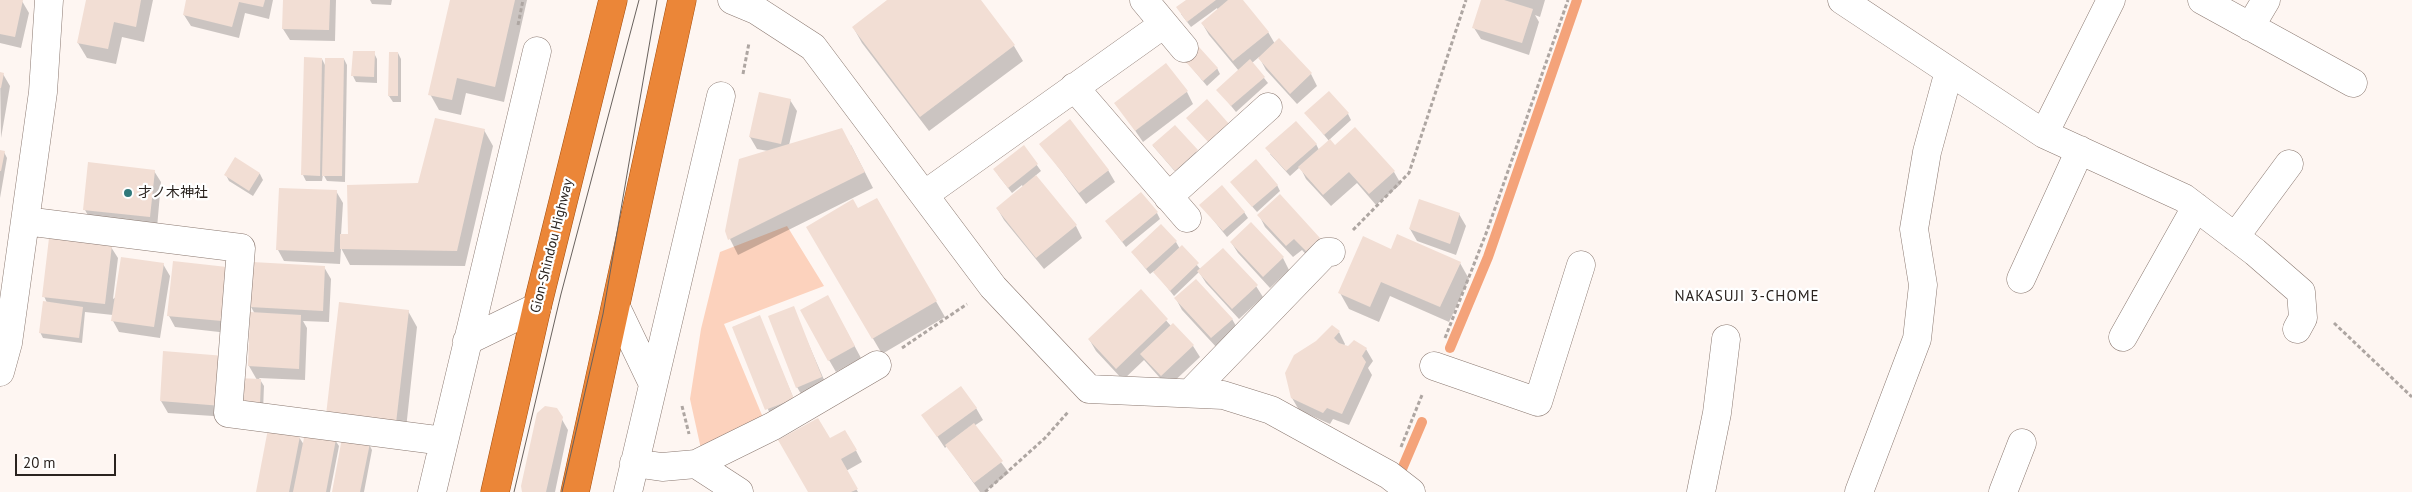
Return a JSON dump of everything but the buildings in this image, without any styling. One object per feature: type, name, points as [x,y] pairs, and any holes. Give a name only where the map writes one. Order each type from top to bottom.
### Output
[{"type":"highway","name":"Gion-Shindou Highway","points":[[495,492],[537,307],[613,0]]},
{"type":"highway","points":[[575,492],[682,0]]},
{"type":"street","points":[[0,372],[8,343],[43,92],[49,0]]},
{"type":"street","points":[[732,0],[756,10],[813,47],[993,287],[1089,389],[1224,395],[1271,410],[1389,475],[1411,492]]},
{"type":"street","points":[[1144,0],[1184,48]]},
{"type":"street","points":[[2044,134],[2111,0]]},
{"type":"street","points":[[2202,0],[2353,83]]},
{"type":"street","points":[[2250,27],[2266,0]]},
{"type":"street","points":[[1857,4],[1949,71],[2044,134],[2184,198],[2235,237],[2301,292],[2303,318],[2296,329]]},
{"type":"street","points":[[924,195],[1164,24]]},
{"type":"street","points":[[432,492],[537,51]]},
{"type":"street","points":[[1859,492],[1917,339],[1923,285],[1914,229],[1927,152],[1949,71]]},
{"type":"street","points":[[1074,87],[1187,218]]},
{"type":"street","points":[[628,492],[652,382],[722,96]]},
{"type":"street","points":[[1168,196],[1268,107]]},
{"type":"street","points":[[2021,279],[2080,150]]},
{"type":"street","points":[[2235,237],[2289,164]]},
{"type":"street","points":[[2123,337],[2196,207]]},
{"type":"street","points":[[25,221],[241,248],[228,413],[444,441]]},
{"type":"street","points":[[1190,394],[1326,252],[1331,252]]},
{"type":"street","points":[[1434,366],[1538,402],[1580,265]]},
{"type":"street","points":[[467,341],[537,307]]},
{"type":"street","points":[[616,307],[652,382]]},
{"type":"street","points":[[1701,492],[1717,413],[1726,340]]},
{"type":"street","points":[[634,463],[662,467],[696,464],[773,426],[877,365]]},
{"type":"street","points":[[2003,492],[2022,443]]},
{"type":"street","points":[[696,464],[740,492]]},
{"type":"path","points":[[1331,252],[1410,173],[1466,0]]},
{"type":"path","points":[[1389,475],[1487,231],[1568,0]]},
{"type":"path","points":[[877,365],[993,287]]},
{"type":"path","points":[[2301,292],[2412,397]]},
{"type":"path","points":[[985,492],[1045,438],[1089,389]]},
{"type":"path","points":[[680,398],[696,464]]},
{"type":"shaded area","points":[[787,226],[824,286],[724,324],[764,420],[701,449],[690,399],[701,329],[720,252]]},
{"type":"waterway","points":[[1450,348],[1488,257],[1577,0]]},
{"type":"waterway","points":[[1402,469],[1422,422]]},
{"type":"tram line","points":[[514,492],[561,294],[639,0]]},
{"type":"tram line","points":[[562,492],[603,314],[657,0]]},
{"type":"place","name":"才ノ木神社","points":[[128,193]]},
{"type":"district","name":"NAKASUJI 3-CHOME","points":[[1747,297]]}]
